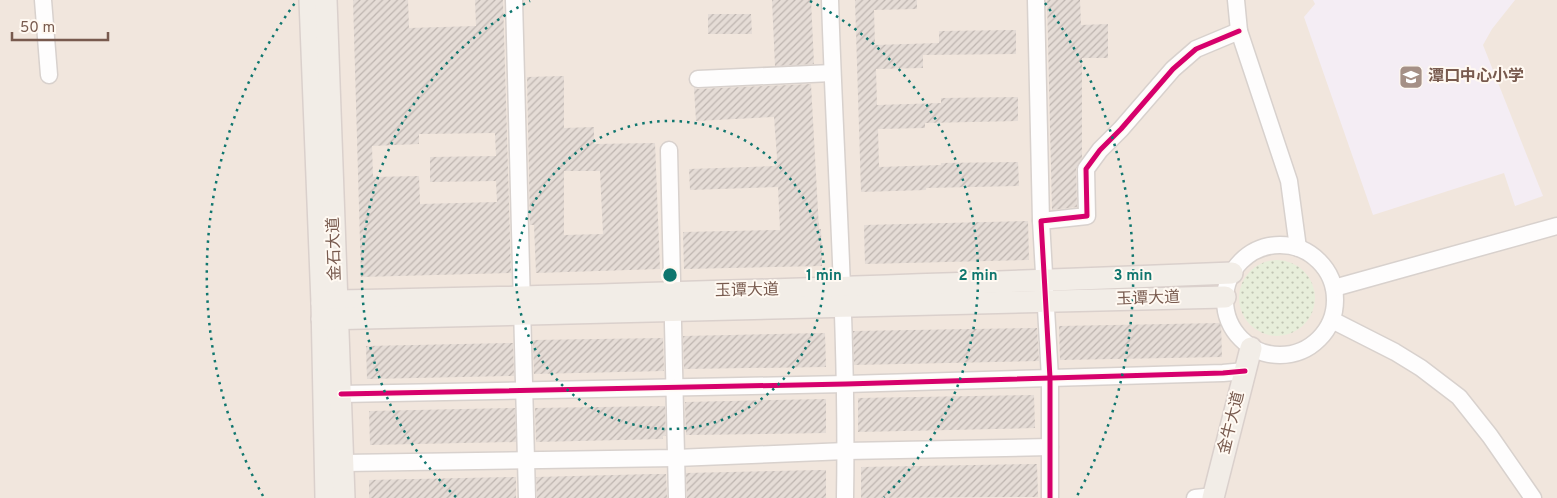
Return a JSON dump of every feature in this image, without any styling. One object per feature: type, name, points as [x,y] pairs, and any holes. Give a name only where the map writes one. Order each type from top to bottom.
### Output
[{"type":"main road","name":"金石大道","points":[[310,0],[330,310],[341,394],[344,498]]},
{"type":"main road","name":"金石大道","points":[[326,0],[330,310],[326,498]]},
{"type":"main road","name":"玉谭大道","points":[[330,310],[843,298],[1045,291],[1232,273]]},
{"type":"main road","name":"玉谭大道","points":[[1045,291],[1225,296]]},
{"type":"main road","name":"金牛大道","points":[[1212,498],[1245,370],[1257,350]]},
{"type":"main road","name":"金牛大道","points":[[1212,498],[1257,350]]},
{"type":"street","points":[[43,0],[50,75]]},
{"type":"street","points":[[514,0],[527,498]]},
{"type":"street","points":[[830,0],[846,384],[845,498]]},
{"type":"street","points":[[1036,0],[1041,221],[1050,378],[1050,498]]},
{"type":"street","points":[[1236,0],[1238,31],[1289,181],[1298,248]]},
{"type":"street","points":[[1041,221],[1087,216],[1086,169],[1100,150],[1121,129],[1173,69],[1196,49],[1238,31]]},
{"type":"street","points":[[698,79],[832,73]]},
{"type":"street","points":[[669,150],[677,498]]},
{"type":"street","points":[[1334,288],[1557,226]]},
{"type":"street","points":[[1276,245],[1298,248],[1317,259],[1330,278],[1334,288],[1335,304],[1332,320],[1322,336],[1307,348],[1289,355],[1279,355],[1257,350],[1236,333],[1229,322],[1225,296],[1227,284],[1238,264],[1255,251],[1276,245]]},
{"type":"street","points":[[1332,320],[1395,352],[1421,368],[1459,398],[1490,436],[1533,498]]},
{"type":"street","points":[[341,394],[846,384],[1213,374],[1245,370]]},
{"type":"street","points":[[344,463],[676,458],[1050,447]]},
{"type":"shaded area","points":[[0,0],[1557,0],[1557,498],[0,498]]},
{"type":"shaded area","name":"潭口中心小学","points":[[1313,0],[1515,0],[1492,29],[1483,45],[1543,196],[1515,206],[1504,173],[1373,215],[1304,17],[1315,4]]},
{"type":"green space","points":[[1277,260],[1291,263],[1304,271],[1312,284],[1315,298],[1312,312],[1304,325],[1291,333],[1277,336],[1263,333],[1250,325],[1242,312],[1239,298],[1242,284],[1250,271],[1263,263]]},
{"type":"building","points":[[353,0],[408,0],[409,28],[476,26],[475,0],[503,0],[511,273],[361,277]],"holes":[[[495,133],[496,156],[430,157],[430,182],[496,181],[497,202],[420,204],[419,176],[373,177],[372,146],[419,144],[419,134]]]},
{"type":"building","points":[[772,0],[811,0],[814,64],[775,66]]},
{"type":"building","points":[[855,0],[917,0],[917,9],[874,10],[875,45],[939,43],[939,31],[1016,30],[1016,54],[923,55],[923,68],[876,69],[877,105],[941,103],[941,98],[1018,97],[1018,121],[925,123],[925,128],[878,129],[879,167],[941,165],[941,163],[1018,162],[1019,186],[926,188],[926,190],[861,192]]},
{"type":"building","points":[[1047,0],[1080,0],[1081,25],[1108,24],[1108,58],[1082,58],[1082,158],[1076,169],[1077,207],[1052,210]]},
{"type":"building","points":[[708,14],[751,14],[752,34],[708,34]]},
{"type":"building","points":[[564,76],[564,128],[594,127],[594,144],[655,143],[660,269],[536,273],[534,225],[530,225],[527,77]],"holes":[[[564,171],[600,171],[603,234],[564,235]]]},
{"type":"building","points":[[811,84],[822,266],[684,269],[683,232],[780,230],[778,187],[690,190],[689,169],[775,166],[777,157],[774,117],[696,121],[694,88]]},
{"type":"building","points":[[1028,221],[1029,260],[865,264],[864,225]]},
{"type":"building","points":[[1221,323],[1222,357],[1060,360],[1059,326]]},
{"type":"building","points":[[1037,328],[1039,361],[854,365],[853,331]]},
{"type":"building","points":[[825,333],[826,367],[684,369],[683,336]]},
{"type":"building","points":[[663,338],[664,371],[534,374],[533,340]]},
{"type":"building","points":[[513,343],[514,376],[367,379],[366,346]]},
{"type":"building","points":[[1034,395],[1035,428],[858,432],[858,398]]},
{"type":"building","points":[[826,399],[826,433],[686,435],[685,402]]},
{"type":"building","points":[[665,406],[666,436],[663,436],[663,439],[536,442],[535,408]]},
{"type":"building","points":[[515,408],[516,442],[370,445],[369,411]]},
{"type":"building","points":[[1037,464],[1038,497],[861,498],[861,467]]},
{"type":"building","points":[[826,470],[826,498],[687,498],[686,473]]},
{"type":"building","points":[[666,474],[667,498],[537,498],[536,477]]},
{"type":"building","points":[[516,477],[516,498],[369,498],[369,480]]},
{"type":"cycle path","points":[[1050,498],[1050,378],[1041,221],[1087,216],[1086,169],[1100,150],[1121,129],[1173,69],[1196,49],[1239,31]]},
{"type":"cycle path","points":[[341,394],[846,384],[1245,371]]},
{"type":"place","name":"潭口中心小学","points":[[1411,77]]}]
